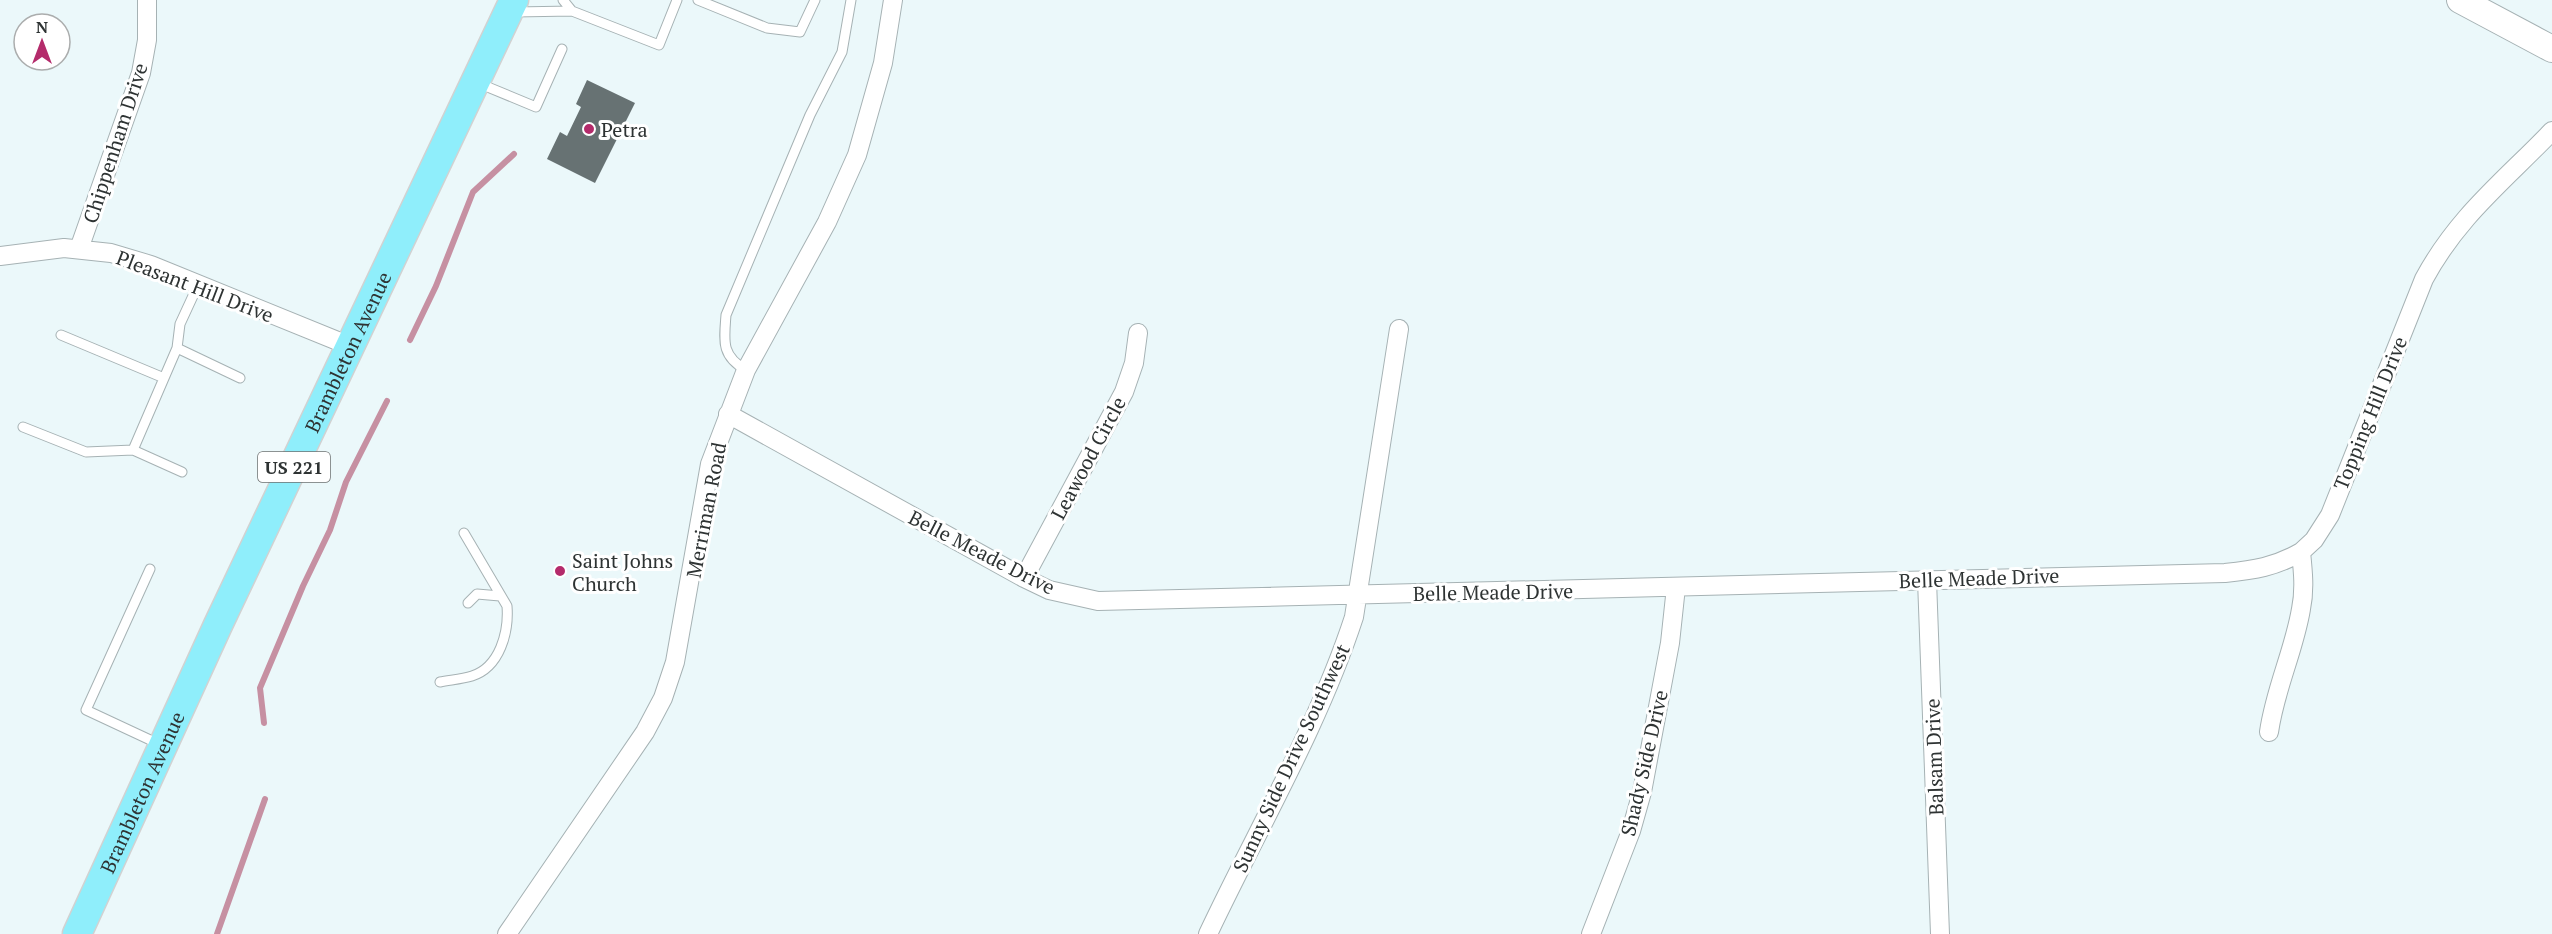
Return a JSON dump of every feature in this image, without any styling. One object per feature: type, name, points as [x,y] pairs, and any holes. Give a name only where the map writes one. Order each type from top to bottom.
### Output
[{"type":"main road","name":"Brambleton Avenue","points":[[77,934],[350,346],[512,6]]},
{"type":"street","name":"Chippenham Drive","points":[[79,249],[141,72],[147,40],[147,0]]},
{"type":"street","name":"Merriman Road","points":[[507,934],[645,732],[663,698],[684,625],[710,464],[746,370],[827,222],[857,155],[883,63],[893,0]]},
{"type":"street","points":[[2460,0],[2552,49]]},
{"type":"street","name":"Topping Hill Drive","points":[[2301,552],[2314,540],[2330,515],[2424,279],[2439,252],[2459,224],[2483,198],[2552,131]]},
{"type":"street","name":"Pleasant Hill Drive","points":[[0,256],[26,251],[79,249],[111,253],[151,265],[350,346]]},
{"type":"street","name":"Sunny Side Drive Southwest","points":[[1208,934],[1338,662],[1359,595],[1399,329]]},
{"type":"street","name":"Leawood Circle","points":[[1024,578],[1124,392],[1134,363],[1138,333]]},
{"type":"street","name":"Belle Meade Drive","points":[[728,414],[1024,578],[1048,590],[1098,601],[2225,573],[2260,570],[2280,564],[2301,552]]},
{"type":"street","points":[[2269,732],[2273,703],[2301,608],[2303,580],[2301,552]]},
{"type":"street","name":"Balsam Drive","points":[[1927,580],[1940,934]]},
{"type":"street","name":"Shady Side Drive","points":[[1591,934],[1631,831],[1642,792],[1670,643],[1676,587]]},
{"type":"lane","points":[[563,0],[572,11]]},
{"type":"lane","points":[[512,6],[572,11],[659,45],[677,0]]},
{"type":"lane","points":[[698,0],[767,28],[800,32],[815,0]]},
{"type":"lane","points":[[746,370],[732,362],[724,343],[726,315],[810,115],[842,52],[851,0]]},
{"type":"lane","points":[[476,82],[536,107],[562,49]]},
{"type":"lane","points":[[133,450],[177,348],[180,324],[198,285]]},
{"type":"lane","points":[[61,335],[164,378]]},
{"type":"lane","points":[[177,348],[240,378]]},
{"type":"lane","points":[[23,427],[86,452],[133,450],[182,472]]},
{"type":"lane","points":[[440,682],[473,676],[489,666],[499,653],[508,619],[507,606],[464,533]]},
{"type":"lane","points":[[150,569],[86,710],[164,747]]},
{"type":"lane","points":[[468,603],[477,594],[486,592],[501,596]]},
{"type":"building","points":[[587,80],[635,103],[595,183],[547,159],[560,132],[567,136],[581,107],[576,104]]},
{"type":"waterway","points":[[410,340],[436,286],[473,192],[514,154]]},
{"type":"waterway","points":[[264,723],[260,688],[303,586],[330,530],[346,482],[387,401]]},
{"type":"waterway","points":[[217,934],[265,799]]},
{"type":"place","name":"Petra","points":[[589,129]]},
{"type":"place","name":"Saint Johns Church","points":[[560,571]]}]
